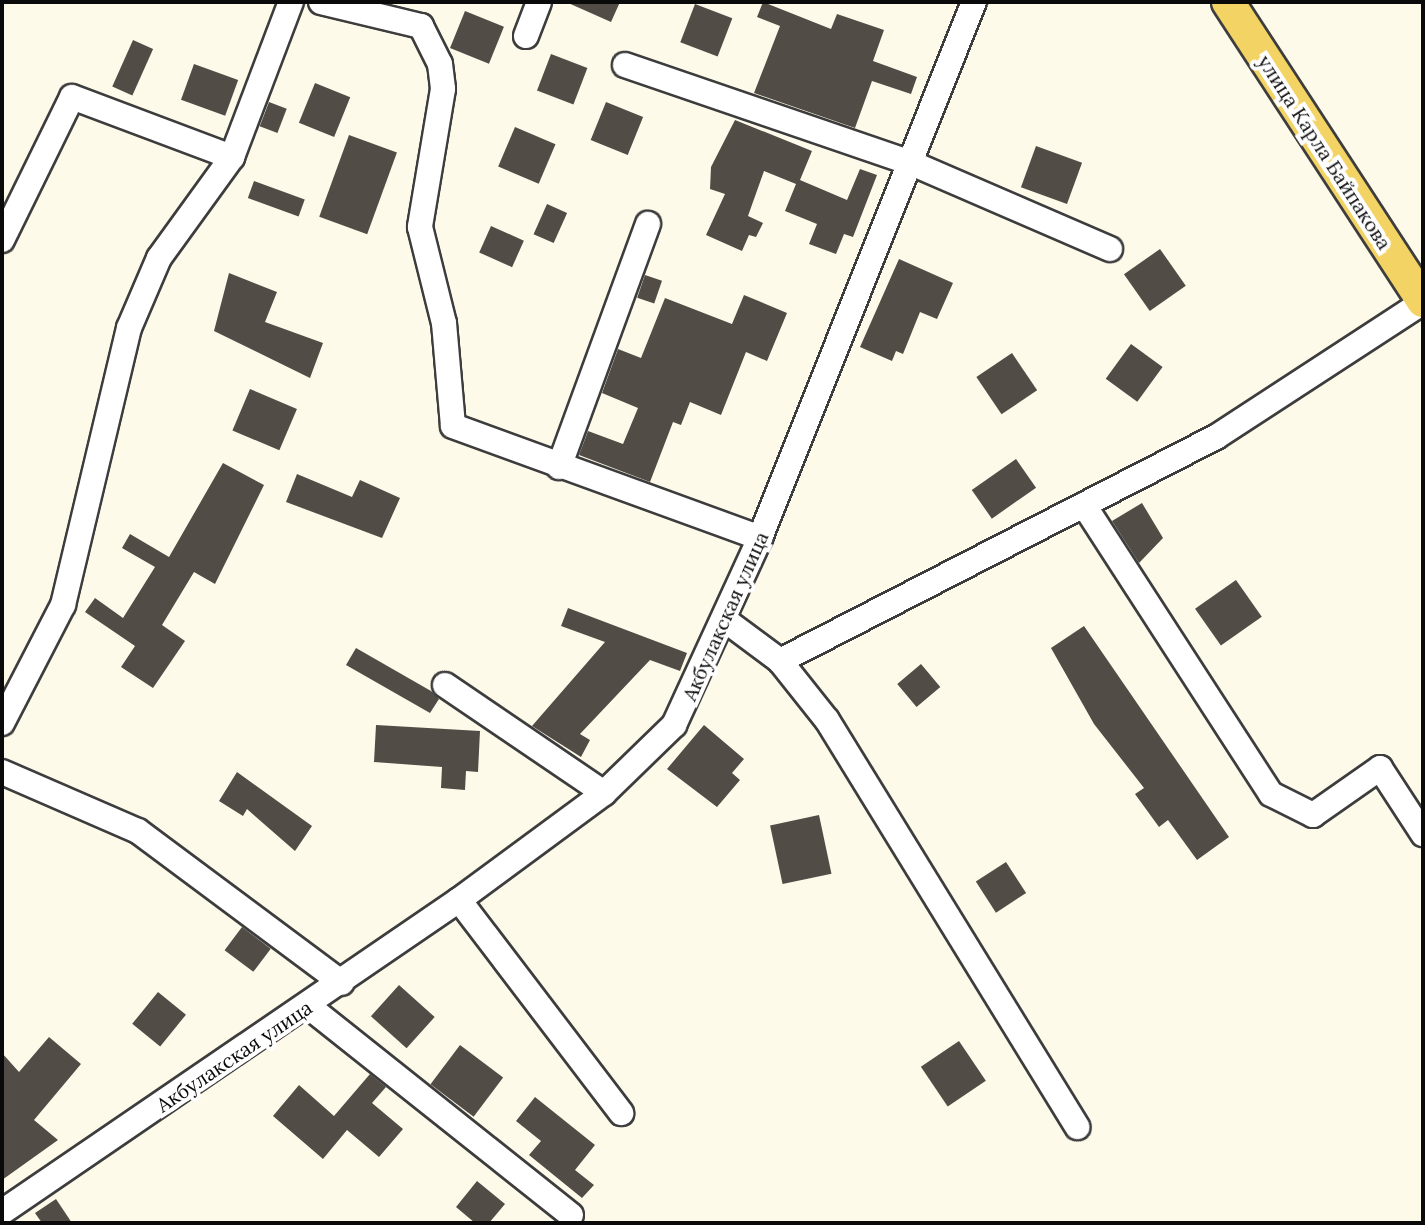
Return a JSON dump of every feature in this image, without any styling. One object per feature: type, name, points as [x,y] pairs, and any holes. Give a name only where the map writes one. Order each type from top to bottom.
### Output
[{"type":"main road","name":"улица Карла Байпакова","points":[[1228,2],[1423,301]]},
{"type":"street","points":[[2,723],[63,605],[129,328],[159,258],[232,157],[291,2]]},
{"type":"street","points":[[321,2],[421,26],[443,89],[420,227],[444,323],[446,411],[462,434],[760,538]]},
{"type":"street","points":[[526,36],[539,2]]},
{"type":"street","name":"Акбулакская улица","points":[[2,1212],[342,983],[459,900],[604,793],[674,725],[725,620],[760,538],[974,2]]},
{"type":"street","points":[[625,65],[909,162],[1110,249]]},
{"type":"street","points":[[2,240],[72,97],[232,157]]},
{"type":"street","points":[[559,467],[648,224]]},
{"type":"street","points":[[780,661],[1216,437],[1423,301]]},
{"type":"street","points":[[1084,505],[1271,794],[1313,815],[1380,768],[1423,834]]},
{"type":"street","points":[[725,620],[780,661],[827,720],[1077,1127]]},
{"type":"street","points":[[445,685],[604,793]]},
{"type":"street","points":[[2,772],[138,831],[342,983]]},
{"type":"street","points":[[459,900],[621,1113]]},
{"type":"street","points":[[308,1006],[571,1215]]},
{"type":"building","points":[[566,2],[620,2],[611,22]]},
{"type":"building","points":[[763,2],[831,29],[837,14],[884,30],[873,61],[917,77],[911,94],[872,81],[855,128],[754,93],[780,26],[757,17]]},
{"type":"building","points":[[695,4],[732,18],[718,57],[680,42]]},
{"type":"building","points":[[465,11],[504,27],[489,64],[450,48]]},
{"type":"building","points":[[133,40],[153,49],[132,96],[112,87]]},
{"type":"building","points":[[551,54],[587,68],[573,104],[537,90]]},
{"type":"building","points":[[194,64],[238,80],[225,116],[181,100]]},
{"type":"building","points":[[315,83],[350,97],[334,137],[299,123]]},
{"type":"building","points":[[269,102],[287,109],[277,133],[260,126]]},
{"type":"building","points":[[606,102],[643,117],[628,155],[591,140]]},
{"type":"building","points":[[735,120],[812,151],[800,180],[847,200],[860,169],[877,175],[853,237],[844,234],[836,254],[809,244],[817,224],[785,211],[796,184],[764,171],[748,216],[763,223],[756,237],[749,235],[742,251],[706,235],[725,194],[710,189],[711,167]]},
{"type":"building","points":[[515,127],[556,144],[539,184],[498,167]]},
{"type":"building","points":[[349,135],[397,152],[367,234],[319,217]]},
{"type":"building","points":[[1036,146],[1082,163],[1067,204],[1021,187]]},
{"type":"building","points":[[254,181],[305,199],[299,216],[248,198]]},
{"type":"building","points":[[547,204],[567,213],[554,243],[534,234]]},
{"type":"building","points":[[491,226],[524,241],[512,267],[479,252]]},
{"type":"building","points":[[1160,249],[1186,286],[1150,311],[1124,274]]},
{"type":"building","points":[[899,259],[953,283],[937,319],[920,312],[903,354],[896,351],[892,361],[860,347]]},
{"type":"building","points":[[229,273],[277,292],[265,322],[323,343],[310,378],[214,331]]},
{"type":"building","points":[[645,275],[662,281],[654,304],[637,298]]},
{"type":"building","points":[[744,295],[787,313],[767,361],[746,352],[721,415],[690,402],[681,425],[673,422],[650,482],[579,455],[588,431],[623,444],[638,408],[602,393],[618,349],[641,358],[665,298],[732,324]]},
{"type":"building","points":[[1131,344],[1163,367],[1137,402],[1106,379]]},
{"type":"building","points":[[1012,353],[1037,390],[1002,414],[976,377]]},
{"type":"building","points":[[250,389],[297,409],[279,450],[232,430]]},
{"type":"building","points":[[1016,459],[1036,488],[992,519],[972,490]]},
{"type":"building","points":[[223,463],[264,485],[215,584],[194,572],[162,625],[185,641],[153,688],[121,667],[135,646],[85,612],[95,598],[123,618],[155,567],[122,548],[130,534],[169,557]]},
{"type":"building","points":[[297,474],[352,497],[360,480],[400,498],[382,538],[286,502]]},
{"type":"building","points":[[1142,503],[1163,538],[1139,563],[1112,521]]},
{"type":"building","points":[[1236,580],[1262,617],[1221,646],[1195,609]]},
{"type":"building","points":[[568,608],[687,653],[680,671],[650,660],[580,734],[590,740],[581,757],[532,726],[605,642],[561,626]]},
{"type":"building","points":[[1084,626],[1229,837],[1197,860],[1168,820],[1159,827],[1135,794],[1144,788],[1094,724],[1051,648]]},
{"type":"building","points":[[356,648],[431,691],[439,699],[430,713],[346,665]]},
{"type":"building","points":[[921,664],[940,687],[917,707],[897,684]]},
{"type":"building","points":[[376,725],[480,731],[478,772],[466,771],[465,790],[441,788],[442,767],[374,762]]},
{"type":"building","points":[[704,725],[744,759],[732,773],[740,780],[717,807],[667,769]]},
{"type":"building","points":[[237,772],[312,826],[295,851],[247,809],[243,816],[219,801]]},
{"type":"building","points":[[819,815],[831,874],[783,884],[770,825]]},
{"type":"building","points":[[1006,862],[1026,893],[996,913],[976,882]]},
{"type":"building","points":[[242,927],[271,949],[253,972],[225,950]]},
{"type":"building","points":[[399,985],[435,1017],[407,1048],[371,1016]]},
{"type":"building","points":[[158,992],[186,1015],[160,1047],[132,1024]]},
{"type":"building","points":[[49,1037],[81,1064],[34,1120],[58,1140],[2,1180],[2,1053],[19,1072]]},
{"type":"building","points":[[959,1041],[986,1081],[948,1107],[921,1067]]},
{"type":"building","points":[[460,1045],[503,1077],[474,1117],[431,1084]]},
{"type":"building","points":[[370,1074],[386,1087],[372,1103],[403,1129],[379,1157],[347,1130],[323,1159],[273,1116],[299,1085],[334,1116]]},
{"type":"building","points":[[535,1097],[595,1145],[575,1170],[594,1185],[582,1198],[529,1155],[541,1141],[516,1121]]},
{"type":"building","points":[[477,1181],[505,1204],[489,1223],[475,1223],[456,1207]]},
{"type":"building","points":[[56,1199],[72,1223],[42,1223],[35,1213]]}]
